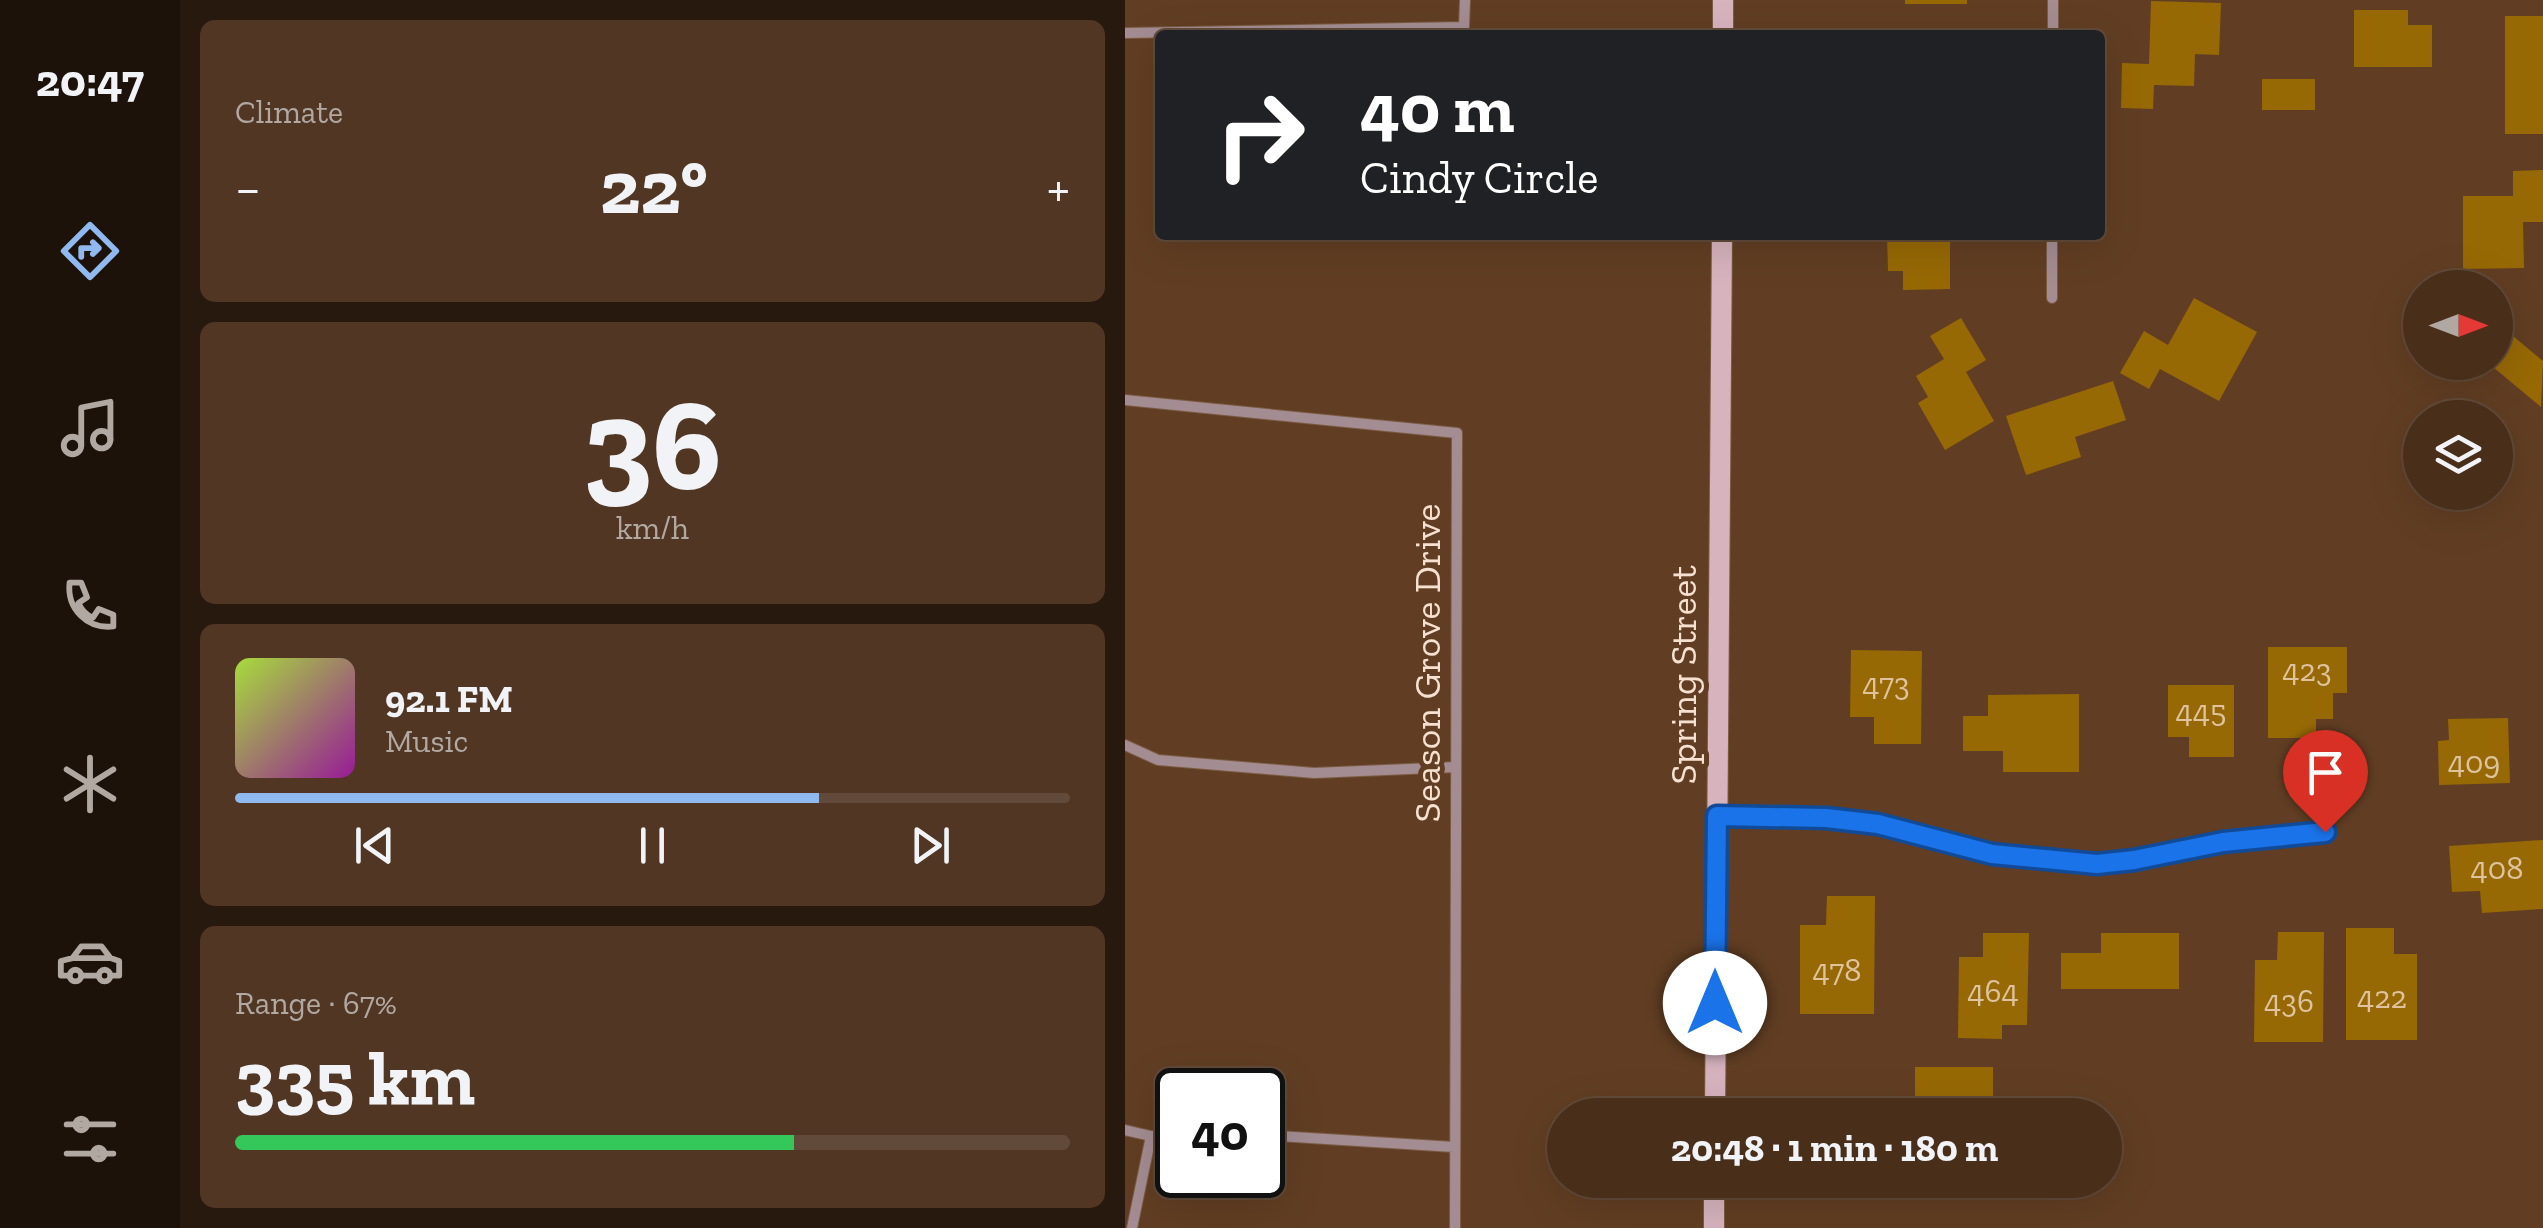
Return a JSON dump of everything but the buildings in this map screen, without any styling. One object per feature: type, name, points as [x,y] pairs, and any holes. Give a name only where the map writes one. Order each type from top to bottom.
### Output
[{"type":"street","points":[[1294,30],[1464,27],[1465,0]]},
{"type":"street","points":[[1723,0],[1723,30]]},
{"type":"street","points":[[2053,0],[2053,30]]},
{"type":"street","points":[[1125,33],[1155,32]]},
{"type":"street","name":"Spring Street","points":[[1715,1098],[1721,240]]},
{"type":"street","points":[[2052,240],[2052,298]]},
{"type":"street","name":"Season Grove Drive","points":[[1125,400],[1457,433],[1455,1228]]},
{"type":"street","points":[[1125,745],[1158,760],[1314,773],[1457,767]]},
{"type":"street","points":[[1717,816],[1826,818],[1878,824],[1992,854],[2097,864],[2223,842],[2325,832]]},
{"type":"street","points":[[1125,1130],[1155,1136]]},
{"type":"street","points":[[1132,1228],[1151,1136]]},
{"type":"street","points":[[1285,1136],[1454,1147]]},
{"type":"street","points":[[1714,1198],[1714,1228]]},
{"type":"route","points":[[1715,1003],[1717,816],[1826,818],[1878,824],[1992,854],[2097,864],[2223,842],[2325,832]]}]
